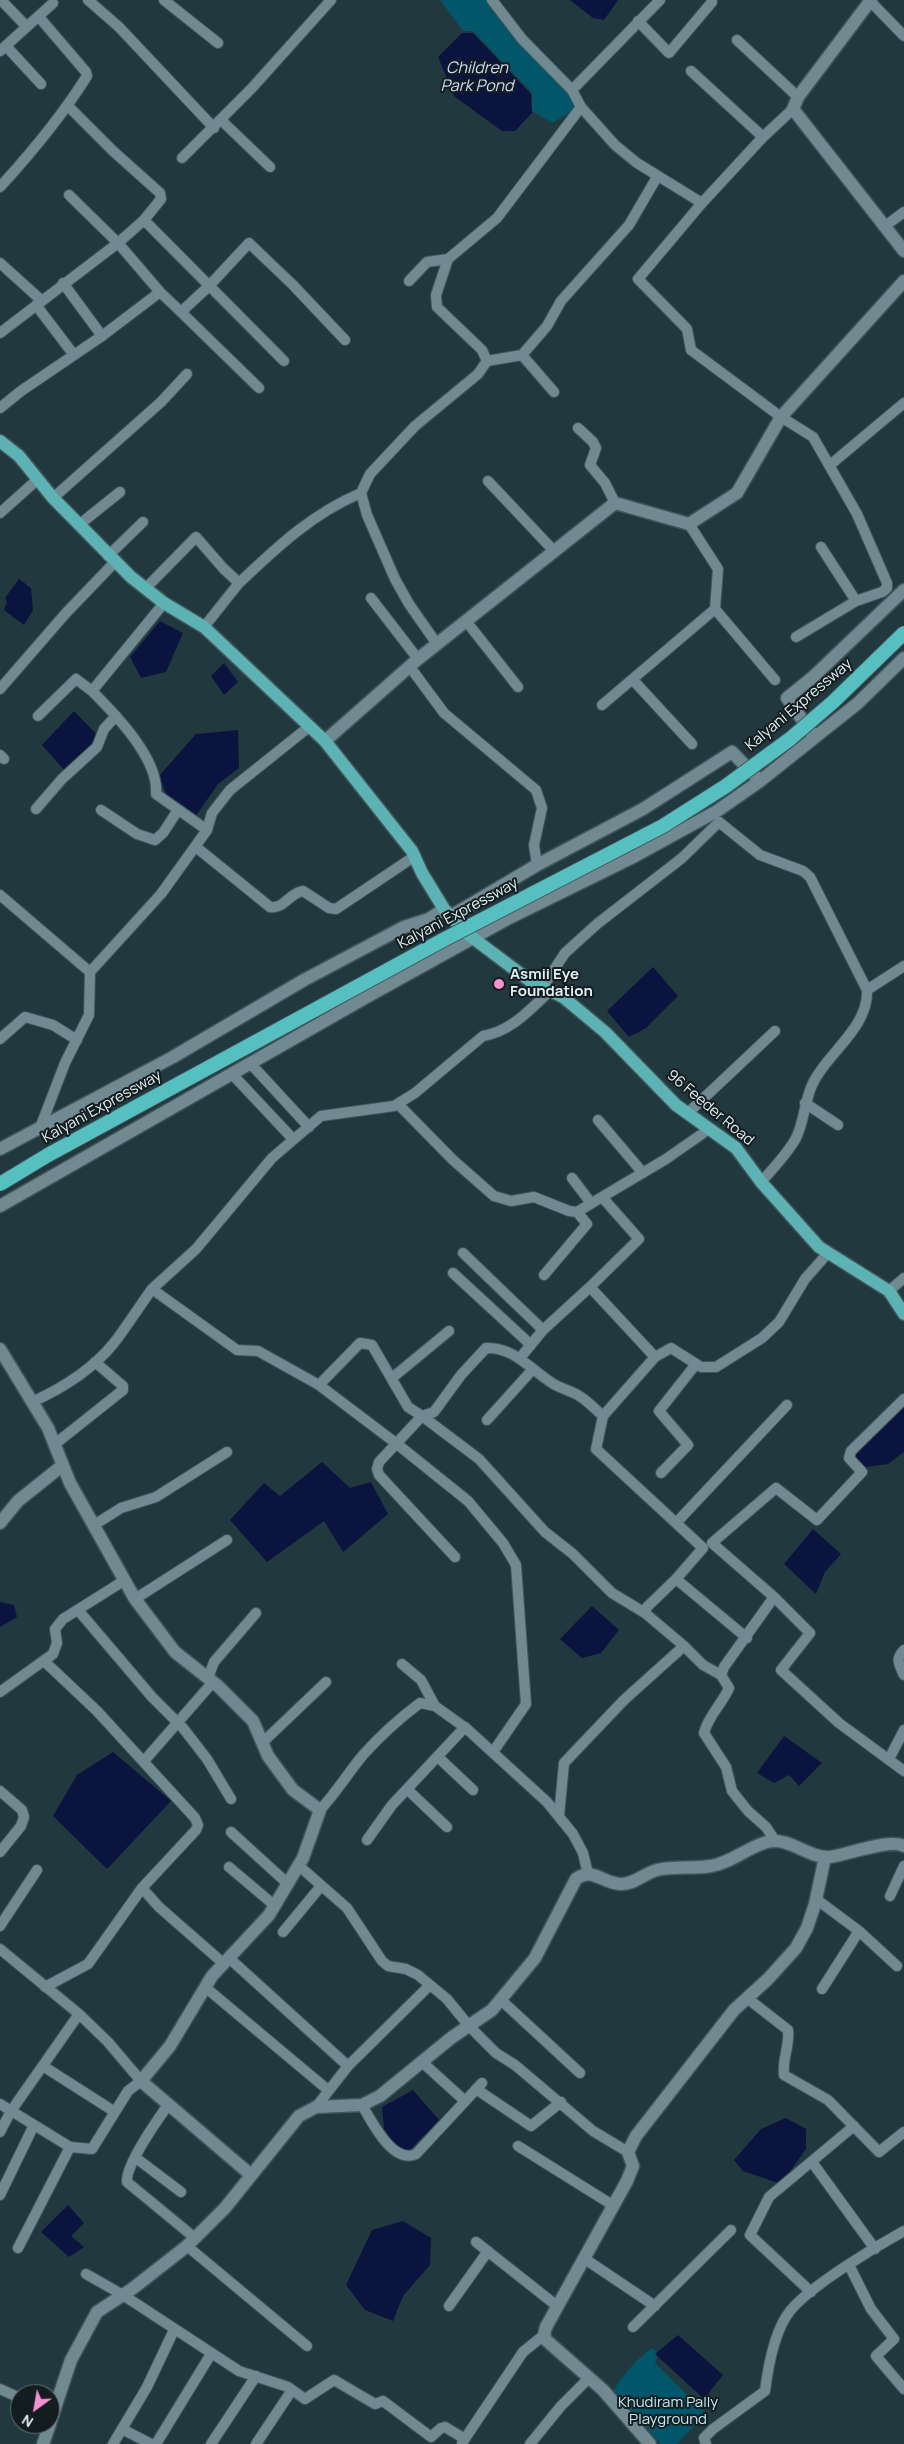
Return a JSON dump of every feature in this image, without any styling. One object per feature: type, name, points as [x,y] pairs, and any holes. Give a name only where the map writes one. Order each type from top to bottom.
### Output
[{"type":"highway","name":"Kalyani Expressway","points":[[0,1184],[48,1155],[443,940],[663,826],[726,786],[790,739],[833,702],[904,633]]},
{"type":"main road","points":[[0,440],[19,456],[53,498],[112,559],[145,589],[204,627],[325,741],[414,856],[451,916]]},
{"type":"main road","name":"96 Feeder Road","points":[[451,916],[474,938],[546,989],[563,997],[605,1032],[676,1105],[689,1112],[736,1148],[761,1182],[805,1234],[828,1253],[889,1291],[904,1314]]},
{"type":"street","points":[[1,0],[27,26]]},
{"type":"street","points":[[88,0],[119,27],[217,124],[270,167]]},
{"type":"street","points":[[164,0],[218,43]]},
{"type":"street","points":[[182,158],[217,124],[331,0]]},
{"type":"street","points":[[492,0],[522,39],[572,90],[581,107],[615,145],[657,177],[702,203]]},
{"type":"street","points":[[572,90],[660,0]]},
{"type":"street","points":[[796,637],[856,601],[882,592],[887,588],[887,583],[857,514],[813,437],[781,417],[691,350],[687,330],[638,279],[702,203],[796,103],[870,0],[904,36]]},
{"type":"street","points":[[41,84],[3,49],[54,1]]},
{"type":"street","points":[[638,21],[669,53],[712,2]]},
{"type":"street","points":[[0,187],[36,147],[68,106],[87,74],[39,17]]},
{"type":"street","points":[[737,40],[796,103],[904,251]]},
{"type":"street","points":[[691,71],[763,137]]},
{"type":"street","points":[[0,333],[62,283],[118,243],[144,220],[161,199],[160,193],[119,158],[68,106]]},
{"type":"street","points":[[487,361],[482,350],[437,307],[436,295],[448,259],[496,218],[581,107]]},
{"type":"street","points":[[437,644],[409,604],[368,515],[362,493],[370,474],[415,426],[478,374],[487,361],[522,355],[547,326],[561,301],[629,225],[657,177]]},
{"type":"street","points":[[70,195],[118,243],[160,292],[259,388]]},
{"type":"street","points":[[885,226],[904,212]]},
{"type":"street","points":[[144,220],[284,361]]},
{"type":"street","points":[[181,312],[209,286],[249,243],[293,284],[345,340]]},
{"type":"street","points":[[409,281],[427,262],[448,259]]},
{"type":"street","points":[[0,263],[38,303],[74,355]]},
{"type":"street","points":[[689,524],[737,493],[781,417],[904,281]]},
{"type":"street","points":[[62,283],[102,336]]},
{"type":"street","points":[[0,408],[21,391],[102,336],[160,292]]},
{"type":"street","points":[[522,355],[554,392]]},
{"type":"street","points":[[53,498],[160,402],[187,374]]},
{"type":"street","points":[[830,465],[904,403]]},
{"type":"street","points":[[578,428],[593,442],[596,448],[590,465],[605,483],[615,502],[689,524],[718,569],[714,610],[633,680],[602,704]]},
{"type":"street","points":[[0,514],[38,479]]},
{"type":"street","points":[[488,481],[554,551]]},
{"type":"street","points":[[80,524],[120,492]]},
{"type":"street","points":[[204,627],[239,583],[300,528],[325,510],[362,493]]},
{"type":"street","points":[[325,741],[437,644],[615,502]]},
{"type":"street","points":[[0,689],[143,522]]},
{"type":"street","points":[[145,589],[196,537],[239,583]]},
{"type":"street","points":[[821,547],[856,601]]},
{"type":"street","points":[[815,738],[787,698],[813,677],[904,590]]},
{"type":"street","points":[[371,598],[444,713],[536,790],[542,808],[534,845],[536,865]]},
{"type":"street","points":[[92,691],[164,603]]},
{"type":"street","points":[[714,610],[775,680]]},
{"type":"street","points":[[466,621],[518,687]]},
{"type":"street","points":[[0,1206],[474,938],[717,811],[760,781],[858,703],[904,658]]},
{"type":"street","points":[[38,716],[76,679],[92,691],[116,716],[155,772],[156,794],[207,830]]},
{"type":"street","points":[[633,680],[692,744]]},
{"type":"street","points":[[36,809],[62,779],[97,747],[104,729],[116,716]]},
{"type":"street","points":[[40,1128],[65,1063],[90,1015],[90,972],[161,894],[196,847],[207,830],[212,813],[230,790],[310,726]]},
{"type":"street","points":[[0,1149],[173,1058],[312,976],[404,927],[429,919],[451,916],[536,865],[642,809],[732,752],[760,781]]},
{"type":"street","points":[[101,810],[137,834],[155,840],[178,810]]},
{"type":"street","points":[[32,1402],[63,1388],[95,1362],[113,1344],[152,1289],[196,1249],[272,1158],[293,1139],[321,1116],[398,1104],[415,1093],[483,1036],[494,1034],[520,1021],[546,989],[565,953],[596,924],[682,858],[719,822],[760,855],[802,871],[810,877],[867,990],[868,1004],[860,1020],[814,1082],[805,1103],[795,1139],[761,1182]]},
{"type":"street","points":[[196,847],[270,906],[276,908],[297,892],[303,891],[329,908],[336,909],[414,856]]},
{"type":"street","points":[[0,894],[90,972]]},
{"type":"street","points":[[867,990],[904,966]]},
{"type":"street","points":[[0,1039],[25,1018],[53,1025],[78,1040]]},
{"type":"street","points":[[689,1112],[776,1031]]},
{"type":"street","points":[[250,1063],[309,1127]]},
{"type":"street","points":[[232,1074],[293,1139]]},
{"type":"street","points":[[805,1103],[838,1125]]},
{"type":"street","points":[[398,1104],[453,1160],[494,1196],[511,1200],[534,1197],[542,1198],[568,1211],[577,1212],[643,1173],[709,1128]]},
{"type":"street","points":[[598,1120],[643,1173]]},
{"type":"street","points":[[572,1178],[591,1204]]},
{"type":"street","points":[[520,1358],[544,1330],[639,1239],[602,1197]]},
{"type":"street","points":[[544,1276],[587,1224],[577,1212]]},
{"type":"street","points":[[463,1253],[544,1330]]},
{"type":"street","points":[[645,1613],[647,1607],[676,1579],[702,1548],[596,1449],[603,1416],[655,1357],[671,1348],[701,1367],[716,1367],[762,1338],[779,1322],[805,1279],[828,1253]]},
{"type":"street","points":[[453,1273],[531,1345]]},
{"type":"street","points":[[889,1291],[904,1278]]},
{"type":"street","points":[[590,1287],[655,1357]]},
{"type":"street","points":[[152,1289],[237,1350],[258,1351],[319,1385],[468,1501],[502,1543],[516,1565],[526,1704],[493,1752]]},
{"type":"street","points":[[392,1378],[449,1331]]},
{"type":"street","points":[[319,1385],[360,1343],[372,1346],[408,1407],[479,1459],[545,1532],[573,1554],[612,1593],[645,1613],[703,1665],[721,1676],[729,1688],[723,1702],[707,1722],[704,1732],[726,1767],[732,1791],[748,1811],[766,1827],[776,1842]]},
{"type":"street","points":[[455,1557],[378,1475],[377,1469],[379,1462],[422,1416],[434,1412],[461,1375],[486,1348],[499,1348],[520,1358],[552,1383],[577,1395],[603,1416]]},
{"type":"street","points":[[0,1349],[48,1428],[63,1465],[135,1599],[175,1652],[211,1680],[253,1721],[268,1756],[293,1790],[320,1810]]},
{"type":"street","points":[[55,1444],[108,1404],[124,1388],[95,1362]]},
{"type":"street","points":[[661,1474],[688,1445],[659,1412],[696,1364]]},
{"type":"street","points":[[486,1420],[533,1369]]},
{"type":"street","points":[[904,1398],[851,1451],[849,1458],[862,1472],[818,1520],[776,1488],[712,1543],[774,1597],[810,1633],[780,1670],[839,1723],[904,1771]]},
{"type":"street","points":[[676,1523],[787,1405]]},
{"type":"street","points":[[94,1525],[122,1508],[156,1497],[227,1452]]},
{"type":"street","points":[[0,1523],[18,1501],[63,1465]]},
{"type":"street","points":[[135,1599],[227,1540]]},
{"type":"street","points":[[676,1579],[746,1638]]},
{"type":"street","points":[[0,1692],[53,1654],[57,1643],[55,1629],[63,1619],[124,1580]]},
{"type":"street","points":[[721,1676],[724,1667],[774,1597]]},
{"type":"street","points":[[78,1610],[152,1697],[178,1723],[207,1759],[231,1799]]},
{"type":"street","points":[[144,1761],[178,1723],[211,1680],[214,1662],[256,1613]]},
{"type":"street","points":[[558,1816],[564,1763],[624,1700],[684,1646]]},
{"type":"street","points":[[904,1650],[898,1656],[904,1675]]},
{"type":"street","points":[[44,1661],[97,1711],[144,1761],[195,1818],[198,1825],[142,1888],[88,1964],[45,1987]]},
{"type":"street","points":[[402,1664],[421,1680],[435,1706]]},
{"type":"street","points":[[262,1743],[326,1682]]},
{"type":"street","points":[[0,2104],[70,2147],[92,2150],[128,2091],[141,2082],[170,2046],[205,1987],[226,1960],[268,1915],[303,1858],[320,1810],[339,1789],[363,1756],[399,1719],[420,1703],[435,1706],[465,1727],[546,1802],[573,1834],[583,1853],[588,1874]]},
{"type":"street","points":[[367,1840],[392,1805],[465,1727]]},
{"type":"street","points":[[889,1759],[904,1730]]},
{"type":"street","points":[[438,1757],[472,1790]]},
{"type":"street","points":[[407,1789],[447,1827]]},
{"type":"street","points":[[0,1791],[22,1810],[24,1817],[21,1826],[0,1852]]},
{"type":"street","points":[[231,1832],[287,1883]]},
{"type":"street","points":[[316,2106],[362,2105],[380,2096],[492,2010],[535,1958],[576,1879],[584,1874],[609,1882],[624,1884],[657,1870],[712,1866],[768,1841],[786,1843],[825,1857],[856,1853],[879,1844],[903,1842]]},
{"type":"street","points":[[628,2152],[636,2136],[734,2010],[796,1948],[807,1928],[816,1899],[825,1857]]},
{"type":"street","points":[[86,2274],[123,2295],[239,2371],[292,2390],[305,2398],[334,2380],[375,2404],[383,2401],[431,2437],[441,2428],[445,2427],[463,2442],[523,2352],[544,2335],[557,2306],[614,2206],[634,2166],[628,2152],[593,2131],[561,2102],[496,2052],[469,2026],[447,1999],[418,1975],[406,1969],[394,1968],[382,1961],[347,1908],[298,1865]]},
{"type":"street","points":[[890,1896],[904,1866]]},
{"type":"street","points":[[229,1867],[274,1905]]},
{"type":"street","points":[[0,1926],[36,1870]]},
{"type":"street","points":[[283,1932],[322,1886]]},
{"type":"street","points":[[142,1888],[159,1907],[226,1960],[348,2066]]},
{"type":"street","points":[[816,1899],[859,1931],[897,1966]]},
{"type":"street","points":[[822,1988],[859,1931]]},
{"type":"street","points":[[0,1948],[79,2014],[108,2042],[141,2082],[251,2175]]},
{"type":"street","points":[[60,2392],[71,2360],[97,2312],[123,2295],[191,2242],[225,2208],[299,2116],[316,2106],[348,2066],[430,1985]]},
{"type":"street","points":[[205,1987],[328,2090]]},
{"type":"street","points":[[747,1998],[788,2030],[789,2037],[783,2066],[784,2074],[828,2100],[879,2152],[904,2132]]},
{"type":"street","points":[[501,2000],[580,2073]]},
{"type":"street","points":[[0,2132],[11,2111],[79,2014]]},
{"type":"street","points":[[422,2062],[465,2101]]},
{"type":"street","points":[[43,2066],[115,2112]]},
{"type":"street","points":[[362,2105],[378,2133],[398,2155],[409,2157],[416,2154],[479,2086],[531,2126],[561,2102]]},
{"type":"street","points":[[168,2106],[154,2124],[127,2176],[127,2182],[307,2346]]},
{"type":"street","points":[[0,2196],[34,2125]]},
{"type":"street","points":[[811,2292],[750,2235],[769,2197],[854,2126]]},
{"type":"street","points":[[518,2146],[614,2206]]},
{"type":"street","points":[[18,2248],[70,2147]]},
{"type":"street","points":[[136,2158],[181,2192]]},
{"type":"street","points":[[812,2162],[875,2249]]},
{"type":"street","points":[[633,2328],[731,2230]]},
{"type":"street","points":[[706,2444],[704,2438],[713,2429],[765,2391],[772,2348],[790,2312],[811,2292],[904,2232]]},
{"type":"street","points":[[476,2242],[557,2306]]},
{"type":"street","points":[[449,2306],[488,2251]]},
{"type":"street","points":[[584,2258],[655,2306]]},
{"type":"street","points":[[849,2266],[871,2309],[894,2339],[876,2356],[904,2389]]},
{"type":"street","points":[[113,2444],[147,2387],[174,2330]]},
{"type":"street","points":[[544,2335],[556,2349],[603,2390],[650,2444]]},
{"type":"street","points":[[156,2444],[212,2354]]},
{"type":"street","points":[[212,2444],[256,2376]]},
{"type":"street","points":[[530,2444],[561,2406],[589,2378]]},
{"type":"street","points":[[256,2444],[292,2390]]},
{"type":"street","points":[[122,2429],[150,2444]]},
{"type":"green space","points":[[440,0],[491,0],[571,93],[579,107],[552,123],[532,111],[532,93],[473,31],[463,31]]},
{"type":"green space","name":"Khudiram Pally Playground","points":[[652,2348],[658,2353],[655,2363],[706,2413],[677,2444],[661,2444],[613,2391],[630,2368]]},
{"type":"water","points":[[570,0],[618,0],[604,20],[593,18]]},
{"type":"water","name":"Children Park Pond","points":[[462,33],[473,33],[531,94],[532,113],[515,131],[502,131],[454,96],[438,57]]},
{"type":"water","points":[[19,579],[31,588],[33,610],[24,625],[4,610],[7,602],[5,598]]},
{"type":"water","points":[[160,621],[183,633],[166,672],[141,678],[130,657]]},
{"type":"water","points":[[224,663],[238,682],[224,695],[211,676]]},
{"type":"water","points":[[74,711],[101,739],[67,773],[42,745]]},
{"type":"water","points":[[238,730],[239,768],[218,784],[193,820],[171,806],[159,776],[196,734]]},
{"type":"water","points":[[653,967],[678,996],[646,1028],[629,1037],[607,1011]]},
{"type":"water","points":[[904,1404],[904,1452],[888,1464],[866,1467],[855,1457],[856,1447]]},
{"type":"water","points":[[322,1462],[350,1488],[371,1482],[388,1514],[343,1552],[324,1521],[267,1562],[230,1520],[264,1483],[280,1496]]},
{"type":"water","points":[[813,1529],[841,1554],[825,1572],[816,1594],[784,1564]]},
{"type":"water","points":[[0,1602],[14,1605],[17,1617],[0,1627]]},
{"type":"water","points":[[592,1606],[619,1630],[601,1653],[582,1658],[560,1639]]},
{"type":"water","points":[[784,1736],[822,1763],[799,1786],[789,1775],[774,1783],[757,1773]]},
{"type":"water","points":[[113,1752],[171,1801],[107,1869],[53,1816],[77,1775]]},
{"type":"water","points":[[413,2090],[439,2120],[404,2156],[384,2129],[382,2107]]},
{"type":"water","points":[[786,2118],[806,2129],[806,2149],[781,2184],[743,2171],[734,2160],[761,2129]]},
{"type":"water","points":[[68,2205],[84,2223],[71,2236],[84,2247],[69,2257],[41,2232]]},
{"type":"water","points":[[403,2221],[431,2238],[430,2265],[403,2296],[393,2321],[365,2310],[346,2285],[372,2230]]},
{"type":"water","points":[[678,2335],[723,2375],[704,2399],[655,2354]]},
{"type":"place","name":"Asmii Eye Foundation","points":[[499,984]]}]
